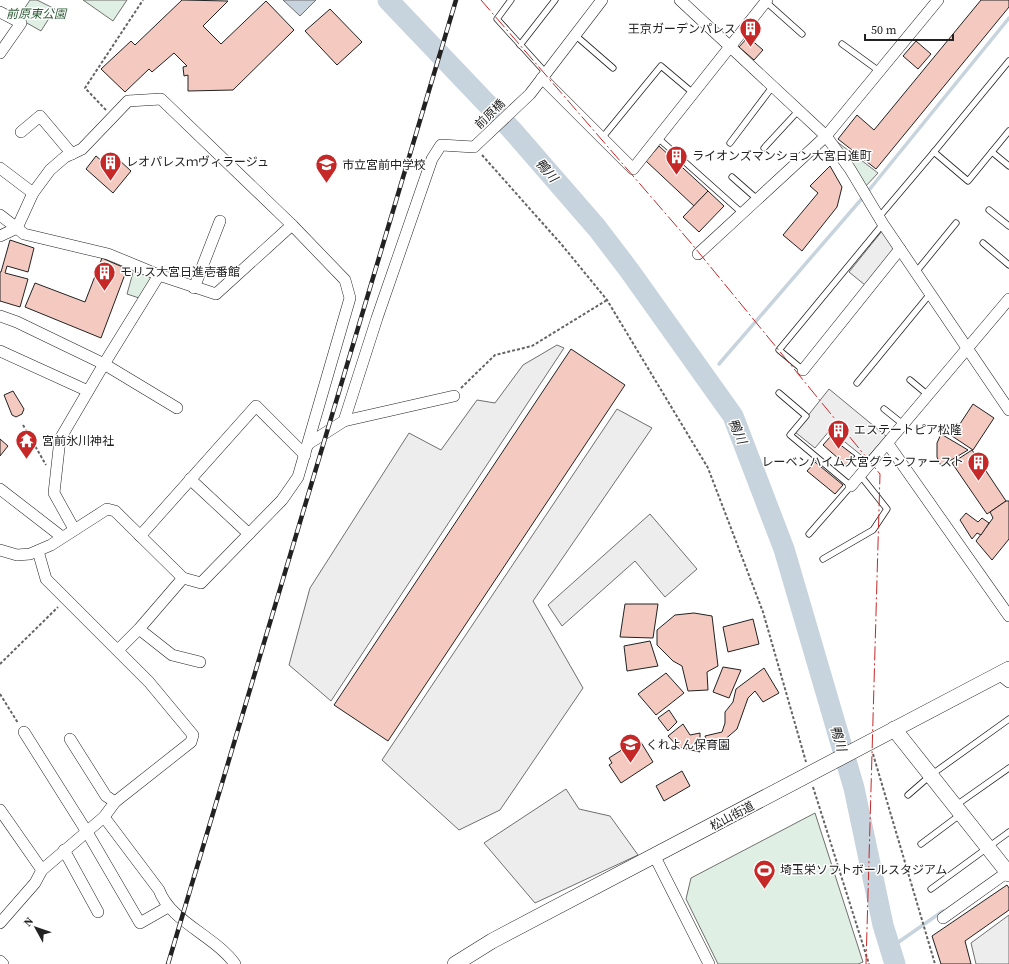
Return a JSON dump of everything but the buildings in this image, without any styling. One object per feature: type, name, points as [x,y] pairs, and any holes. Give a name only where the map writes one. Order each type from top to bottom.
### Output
[{"type":"main road","name":"松山街道","points":[[455,964],[492,941],[655,857],[867,743],[1006,675]]},
{"type":"main road","points":[[894,729],[1008,872]]},
{"type":"street","name":"前原橋","points":[[476,145],[520,103],[544,76],[602,0]]},
{"type":"street","points":[[680,0],[826,136],[850,169],[881,220],[930,294],[1007,404]]},
{"type":"street","points":[[544,76],[633,169],[765,0]]},
{"type":"street","points":[[698,254],[826,136],[938,0]]},
{"type":"street","points":[[0,12],[20,23],[0,53]]},
{"type":"street","points":[[0,236],[17,228],[33,193],[50,170],[65,157],[82,149],[128,100],[161,99],[292,225],[345,280],[350,298],[298,477],[282,500],[201,583],[183,578],[115,511],[107,509],[51,545],[38,551],[30,554],[17,555],[0,550]]},
{"type":"street","points":[[21,132],[40,116],[72,154]]},
{"type":"street","points":[[344,422],[377,318],[432,159],[441,145],[476,145]]},
{"type":"street","points":[[0,168],[33,193]]},
{"type":"street","points":[[0,215],[24,234],[108,254],[194,288],[216,294],[292,225]]},
{"type":"street","points":[[194,288],[220,221]]},
{"type":"street","points":[[803,370],[900,249]]},
{"type":"street","points":[[74,529],[54,493],[60,439],[159,275]]},
{"type":"street","points":[[851,486],[1009,299]]},
{"type":"street","points":[[0,316],[17,322],[104,364],[177,408]]},
{"type":"street","points":[[0,351],[88,391]]},
{"type":"street","points":[[308,444],[344,422],[454,396]]},
{"type":"street","points":[[140,536],[256,406],[305,455]]},
{"type":"street","points":[[888,444],[1009,616]]},
{"type":"street","points":[[190,480],[249,534]]},
{"type":"street","points":[[0,489],[62,537]]},
{"type":"street","points":[[0,923],[34,883],[42,870],[104,817],[115,802],[191,742],[193,735],[149,682],[46,579],[38,551]]},
{"type":"street","points":[[118,650],[139,629],[183,578]]},
{"type":"street","points":[[139,629],[172,655],[200,662]]},
{"type":"street","points":[[24,732],[87,832],[140,922],[168,906]]},
{"type":"street","points":[[70,739],[106,796],[115,802]]},
{"type":"street","points":[[0,810],[42,870]]},
{"type":"street","points":[[104,817],[159,890],[162,900],[220,949],[235,964]]},
{"type":"street","points":[[64,850],[98,912]]},
{"type":"street","points":[[655,857],[709,964]]},
{"type":"street","points":[[943,918],[1008,872]]},
{"type":"street","points":[[0,961],[3,964]]},
{"type":"lane","points":[[511,0],[497,19],[520,45],[544,76]]},
{"type":"lane","points":[[520,45],[555,0]]},
{"type":"lane","points":[[765,0],[802,34]]},
{"type":"lane","points":[[575,35],[613,68]]},
{"type":"lane","points":[[842,44],[879,71]]},
{"type":"lane","points":[[803,370],[780,350],[934,152],[1009,61]]},
{"type":"lane","points":[[602,138],[661,66],[693,93]]},
{"type":"lane","points":[[730,143],[773,86]]},
{"type":"lane","points":[[764,148],[799,110]]},
{"type":"lane","points":[[934,152],[968,181],[1009,131]]},
{"type":"lane","points":[[658,138],[742,213]]},
{"type":"lane","points":[[992,152],[1009,166]]},
{"type":"lane","points":[[732,177],[757,200]]},
{"type":"lane","points":[[989,210],[1009,226]]},
{"type":"lane","points":[[916,272],[956,223]]},
{"type":"lane","points":[[983,244],[1009,264]]},
{"type":"lane","points":[[857,383],[930,294]]},
{"type":"lane","points":[[910,380],[928,395]]},
{"type":"lane","points":[[779,393],[806,416],[790,435],[851,486],[810,534]]},
{"type":"lane","points":[[884,409],[904,425]]},
{"type":"lane","points":[[823,559],[873,530],[887,509],[860,475]]},
{"type":"lane","points":[[908,795],[931,775],[1009,719]]},
{"type":"lane","points":[[921,844],[958,810],[1009,768]]},
{"type":"lane","points":[[931,889],[1009,832]]},
{"type":"path","points":[[112,116],[84,88],[143,0]]},
{"type":"path","points":[[476,145],[562,244],[607,300],[708,468],[763,612],[870,964]]},
{"type":"path","points":[[454,396],[495,355],[532,346],[607,300]]},
{"type":"path","points":[[23,425],[56,482]]},
{"type":"path","points":[[0,664],[66,599]]},
{"type":"path","points":[[0,694],[24,732]]},
{"type":"path","points":[[867,743],[922,917],[935,964]]},
{"type":"green space","name":"前原東公園","points":[[30,0],[37,0],[55,9],[41,31],[18,18]]},
{"type":"green space","points":[[83,0],[127,0],[113,21]]},
{"type":"green space","points":[[836,141],[878,173],[865,187],[834,143]]},
{"type":"green space","points":[[134,269],[153,278],[139,298],[127,294]]},
{"type":"green space","name":"埼玉栄ソフトボールスタジアム","points":[[815,813],[863,962],[858,964],[718,964],[686,899],[691,878]]},
{"type":"shaded area","points":[[283,0],[316,0],[300,16]]},
{"type":"shaded area","points":[[882,231],[895,248],[865,285],[849,272]]},
{"type":"shaded area","points":[[557,345],[564,348],[331,701],[289,665],[310,588],[409,433],[441,450],[477,400],[495,403],[523,365]]},
{"type":"shaded area","points":[[829,389],[886,436],[866,459],[830,430],[815,448],[795,432]]},
{"type":"shaded area","points":[[617,409],[652,428],[533,601],[583,688],[500,810],[459,830],[382,760]]},
{"type":"shaded area","points":[[650,514],[697,569],[665,597],[635,561],[562,626],[548,605]]},
{"type":"shaded area","points":[[566,789],[579,809],[610,816],[638,855],[535,903],[484,843]]},
{"type":"shaded area","points":[[1009,915],[1009,964],[976,964],[971,943]]},
{"type":"waterway","name":"鴨川","points":[[388,0],[511,129],[597,228],[629,270],[733,416],[784,549],[854,788],[883,925],[895,964]]},
{"type":"waterway","points":[[719,364],[865,195],[1009,18]]},
{"type":"waterway","points":[[890,948],[943,911]]},
{"type":"railway","points":[[168,964],[456,0]]},
{"type":"power","points":[[481,0],[691,243],[880,474],[866,964]]},
{"type":"place","name":"王京ガーデンパレス","points":[[751,48]]},
{"type":"place","name":"ライオンズマンション大宮日進町","points":[[677,176]]},
{"type":"place","name":"レオパレスｍヴィラージュ","points":[[111,182]]},
{"type":"place","name":"市立宮前中学校","points":[[326,184]]},
{"type":"place","name":"モリス大宮日進壱番館","points":[[104,292]]},
{"type":"place","name":"エステートピア松隆","points":[[839,450]]},
{"type":"place","name":"宮前氷川神社","points":[[26,460]]},
{"type":"place","name":"レーベンハイム大宮グランファースト","points":[[979,482]]},
{"type":"place","name":"くれよん保育園","points":[[631,764]]},
{"type":"place","name":"埼玉栄ソフトボールスタジアム","points":[[764,890]]}]
